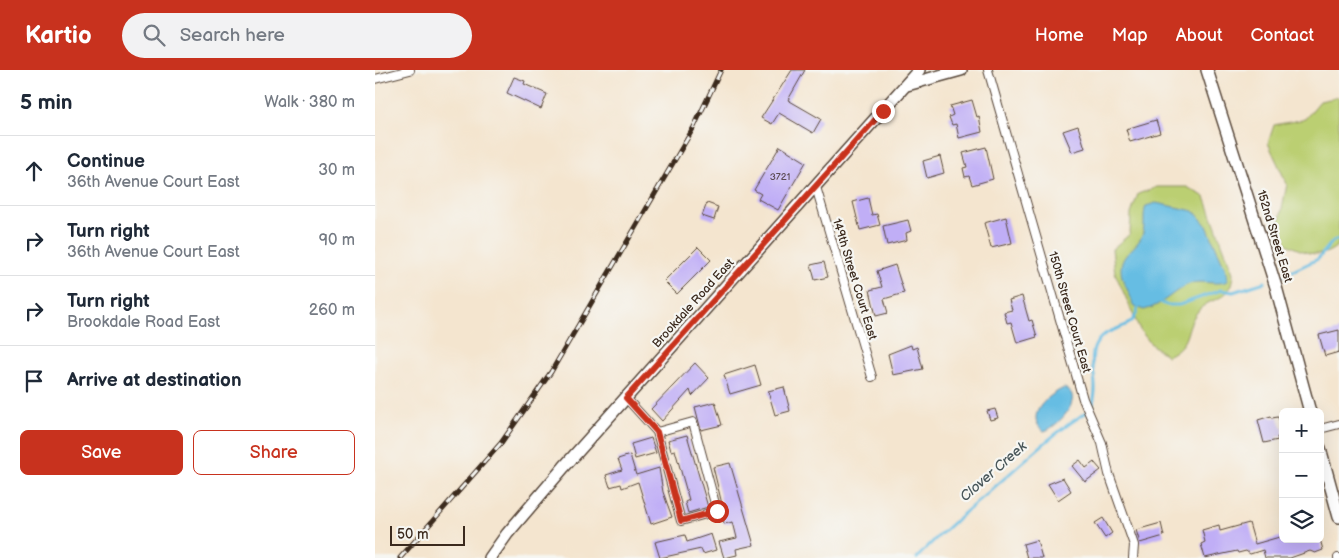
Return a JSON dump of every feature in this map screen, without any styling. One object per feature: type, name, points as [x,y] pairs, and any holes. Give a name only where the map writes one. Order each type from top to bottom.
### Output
[{"type":"main road","name":"Brookdale Road East","points":[[490,558],[532,504],[919,70]]},
{"type":"main road","points":[[907,85],[961,70]]},
{"type":"main road","name":"152nd Street East","points":[[1207,70],[1268,261],[1309,408]]},
{"type":"main road","points":[[1321,453],[1339,517]]},
{"type":"street","points":[[375,79],[410,70]]},
{"type":"street","name":"150th Street Court East","points":[[988,70],[1083,399],[1102,443],[1109,474],[1134,545],[1133,558]]},
{"type":"street","name":"149th Street Court East","points":[[815,187],[872,376]]},
{"type":"street","points":[[626,398],[657,432],[681,521],[717,511],[693,422],[657,432]]},
{"type":"street","points":[[1324,428],[1339,424]]},
{"type":"green space","points":[[1339,97],[1339,244],[1327,252],[1314,254],[1287,244],[1279,223],[1287,184],[1268,143],[1274,125],[1305,119],[1320,101]]},
{"type":"green space","points":[[1157,187],[1187,187],[1205,197],[1233,273],[1229,290],[1220,298],[1204,305],[1199,310],[1191,323],[1185,341],[1167,356],[1151,344],[1140,330],[1115,273],[1112,249],[1130,234],[1131,214],[1138,194]]},
{"type":"water","points":[[1156,203],[1194,211],[1207,226],[1227,273],[1228,281],[1192,283],[1157,305],[1144,310],[1133,305],[1122,277],[1121,268],[1124,258],[1142,236],[1146,206]]},
{"type":"water","points":[[1064,388],[1070,392],[1071,404],[1056,424],[1044,431],[1038,425],[1036,419],[1040,406]]},
{"type":"building","points":[[792,70],[805,70],[788,100],[821,119],[813,133],[779,113],[772,124],[761,118]]},
{"type":"building","points":[[514,77],[525,81],[524,84],[547,94],[541,109],[507,93]]},
{"type":"building","points":[[972,100],[977,117],[979,116],[982,132],[959,138],[956,124],[952,125],[949,117],[953,115],[950,106]]},
{"type":"building","points":[[1156,120],[1160,133],[1130,142],[1126,129]]},
{"type":"building","points":[[1078,126],[1085,148],[1072,152],[1063,131]]},
{"type":"building","points":[[780,146],[806,162],[778,210],[758,199],[761,194],[754,190]]},
{"type":"building","points":[[986,147],[993,179],[972,185],[969,176],[965,177],[963,168],[967,167],[963,153]]},
{"type":"building","points":[[940,156],[944,173],[927,178],[923,161]]},
{"type":"building","points":[[868,198],[872,215],[877,214],[880,225],[860,230],[853,202]]},
{"type":"building","points":[[707,203],[718,207],[714,220],[702,216]]},
{"type":"building","points":[[1006,217],[1012,243],[991,248],[984,223]]},
{"type":"building","points":[[908,220],[911,231],[906,233],[907,240],[887,245],[883,226]]},
{"type":"building","points":[[698,247],[711,260],[677,294],[664,281]]},
{"type":"building","points":[[824,262],[828,277],[815,280],[811,265]]},
{"type":"building","points":[[895,265],[904,293],[884,299],[888,313],[876,316],[870,290],[882,287],[877,271]]},
{"type":"building","points":[[1022,296],[1029,321],[1032,320],[1037,337],[1017,343],[1011,322],[1007,323],[1004,312],[1012,310],[1009,300]]},
{"type":"building","points":[[1339,330],[1339,352],[1325,356],[1319,335]]},
{"type":"building","points":[[911,345],[912,349],[917,347],[923,369],[893,375],[888,354]]},
{"type":"building","points":[[695,363],[709,378],[692,396],[690,390],[662,421],[651,409]]},
{"type":"building","points":[[755,365],[761,385],[730,394],[724,375]]},
{"type":"building","points":[[784,387],[790,411],[775,415],[768,391]]},
{"type":"building","points":[[715,402],[722,425],[701,430],[695,407]]},
{"type":"building","points":[[995,409],[998,418],[990,420],[987,411]]},
{"type":"building","points":[[1271,416],[1272,418],[1278,417],[1278,440],[1264,443],[1258,420]]},
{"type":"building","points":[[687,435],[708,507],[688,513],[685,502],[689,500],[675,450],[671,451],[668,440]]},
{"type":"building","points":[[651,438],[656,453],[635,459],[631,444]]},
{"type":"building","points":[[630,455],[636,475],[659,468],[663,492],[672,517],[651,524],[638,482],[622,488],[621,484],[610,487],[606,475],[622,470],[618,459]]},
{"type":"building","points":[[1080,460],[1086,468],[1094,462],[1101,470],[1085,482],[1072,466]]},
{"type":"building","points":[[730,463],[754,545],[736,549],[737,555],[724,558],[719,542],[737,538],[733,522],[724,524],[721,500],[713,467]]},
{"type":"building","points":[[1063,478],[1071,491],[1058,500],[1048,484]]},
{"type":"building","points":[[1103,518],[1112,533],[1105,538],[1095,523]]},
{"type":"building","points":[[1161,523],[1164,536],[1140,543],[1136,530]]},
{"type":"building","points":[[1249,523],[1255,544],[1279,537],[1279,543],[1321,543],[1323,550],[1315,553],[1310,551],[1290,558],[1265,558],[1263,550],[1250,554],[1246,551],[1238,553],[1237,551],[1205,558],[1201,544],[1205,542],[1202,530],[1219,525],[1220,531]]},
{"type":"building","points":[[711,534],[716,550],[703,554],[701,549],[660,558],[655,542],[685,535],[687,542]]},
{"type":"building","points":[[1037,540],[1042,558],[1027,558],[1023,544]]},
{"type":"waterway","points":[[1282,276],[1318,259],[1333,241],[1339,239]]},
{"type":"waterway","points":[[1158,301],[1166,305],[1179,305],[1221,290],[1233,292],[1265,282]]},
{"type":"waterway","name":"Clover Creek","points":[[917,558],[943,532],[1039,448],[1064,427],[1092,409],[1095,390],[1092,361],[1096,344],[1107,333],[1131,322],[1140,304]]},
{"type":"railway","points":[[400,558],[501,443],[551,372],[694,127],[721,70]]},
{"type":"route","points":[[717,511],[681,521],[657,432],[626,398],[883,111]]}]
